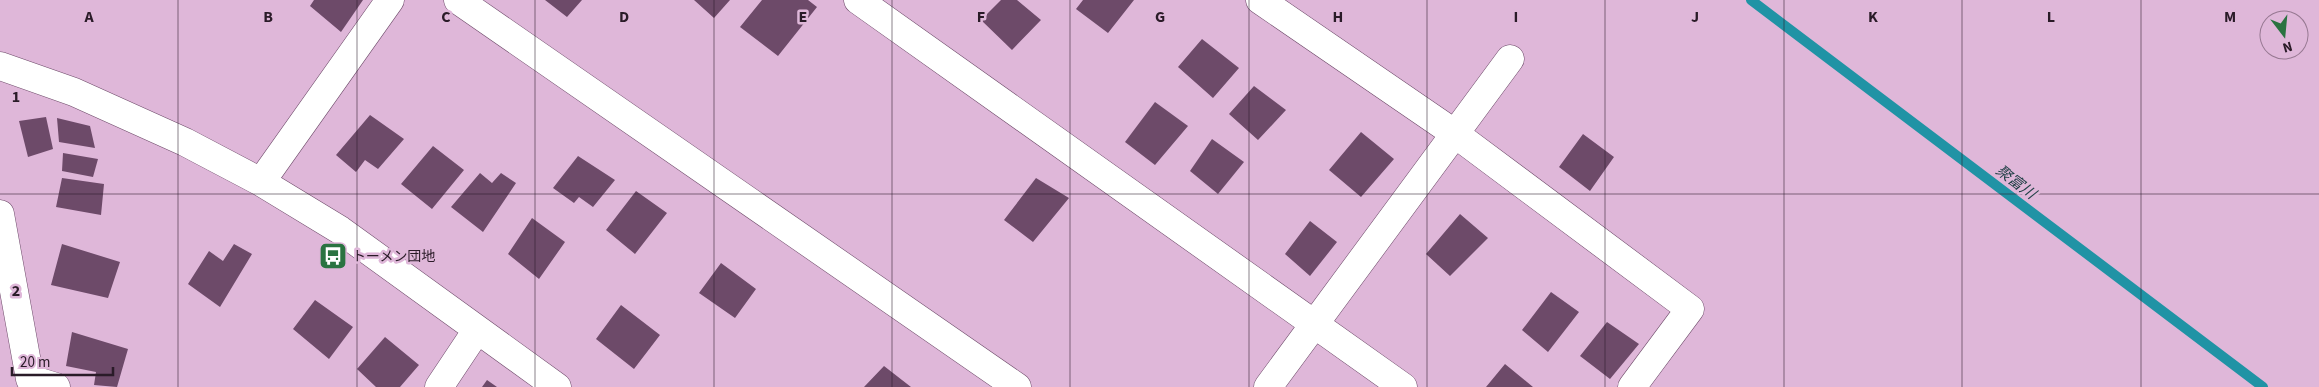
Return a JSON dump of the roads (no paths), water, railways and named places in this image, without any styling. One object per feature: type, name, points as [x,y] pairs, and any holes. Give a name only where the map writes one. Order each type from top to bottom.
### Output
[{"type":"street","points":[[261,182],[390,0]]},
{"type":"street","points":[[458,0],[1017,387]]},
{"type":"street","points":[[858,0],[1403,387]]},
{"type":"street","points":[[1260,0],[1454,133],[1690,309],[1632,387]]},
{"type":"street","points":[[1268,387],[1510,59]]},
{"type":"street","points":[[0,66],[83,96],[185,142],[261,182],[340,230],[557,387]]},
{"type":"street","points":[[0,214],[30,379],[56,387]]},
{"type":"street","points":[[439,387],[477,330]]},
{"type":"waterway","name":"聚富川","points":[[1751,0],[2263,387]]},
{"type":"place","name":"トーメン団地","points":[[333,256]]}]
